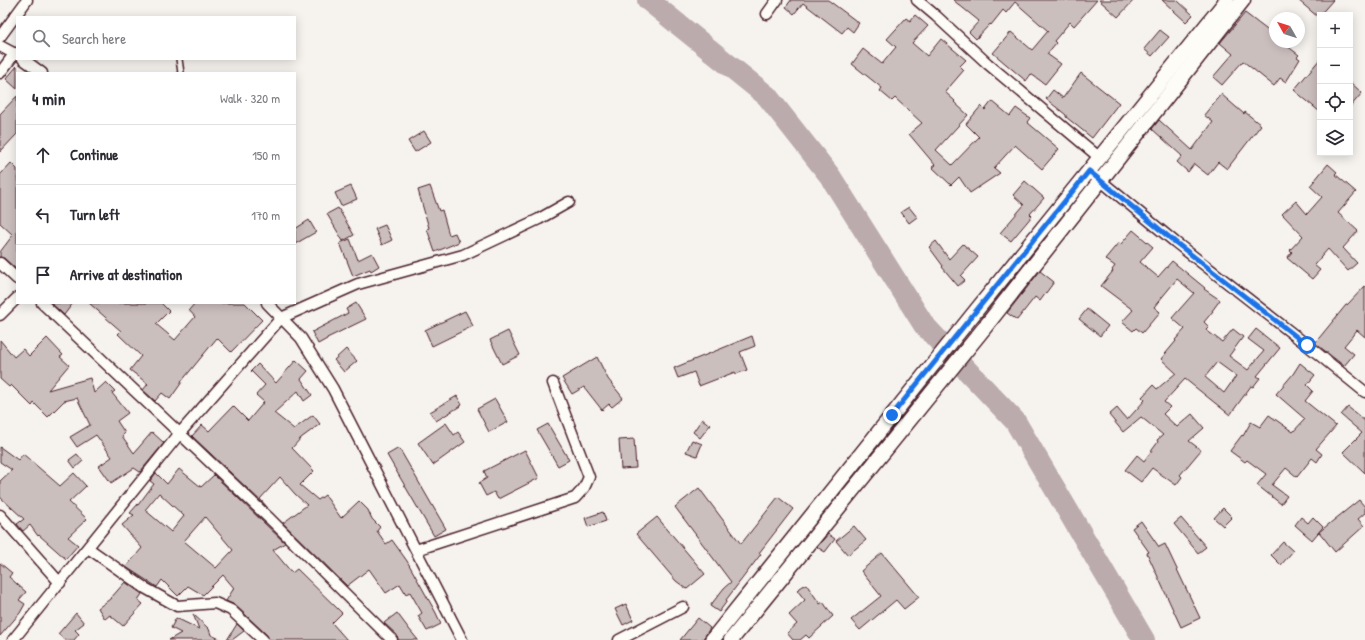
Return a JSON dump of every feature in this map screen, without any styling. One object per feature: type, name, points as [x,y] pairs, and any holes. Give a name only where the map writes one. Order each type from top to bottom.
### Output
[{"type":"main road","points":[[712,640],[971,316],[1227,0]]},
{"type":"main road","points":[[731,640],[984,327],[1243,0]]},
{"type":"street","points":[[0,37],[27,0]]},
{"type":"street","points":[[767,14],[777,0]]},
{"type":"street","points":[[917,0],[988,64],[1100,158]]},
{"type":"street","points":[[0,46],[16,55]]},
{"type":"street","points":[[0,73],[16,58]]},
{"type":"street","points":[[24,60],[41,72]]},
{"type":"street","points":[[1089,171],[1175,242],[1365,392]]},
{"type":"street","points":[[13,640],[180,433],[281,318],[358,284],[463,255],[539,219],[569,202]]},
{"type":"street","points":[[0,263],[16,278]]},
{"type":"street","points":[[0,315],[16,299]]},
{"type":"street","points":[[43,304],[270,519],[392,640]]},
{"type":"street","points":[[268,304],[301,338],[334,389],[462,640]]},
{"type":"street","points":[[416,550],[575,498],[584,488],[589,477],[553,383]]},
{"type":"street","points":[[3,519],[60,583]]},
{"type":"street","points":[[0,531],[3,519]]},
{"type":"street","points":[[88,548],[145,588],[177,606],[215,603],[231,610],[263,640]]},
{"type":"street","points":[[619,640],[683,607]]},
{"type":"lane","points":[[179,60],[181,72]]},
{"type":"building","points":[[791,0],[828,0],[859,23],[853,32],[847,27],[842,33],[803,3],[794,14],[786,7]]},
{"type":"building","points":[[953,0],[1097,0],[1074,26],[1070,22],[1054,41],[1056,43],[1047,54],[1061,64],[1045,84],[1031,74],[1026,81],[993,53],[1011,32],[1032,50],[1048,31],[1015,2],[1006,13],[1003,10],[991,25],[990,24],[976,39],[969,32],[979,21]]},
{"type":"building","points":[[1099,0],[1134,0],[1118,17]]},
{"type":"building","points":[[1162,0],[1177,0],[1193,15],[1186,22]]},
{"type":"building","points":[[1298,0],[1333,0],[1322,12],[1317,12],[1317,16]]},
{"type":"building","points":[[1245,13],[1269,31],[1269,48],[1290,48],[1299,55],[1297,57],[1300,59],[1286,82],[1280,78],[1274,86],[1243,61],[1222,85],[1213,77],[1233,54],[1220,43]]},
{"type":"building","points":[[915,15],[928,26],[912,43],[927,56],[941,39],[966,60],[960,66],[964,70],[945,92],[968,115],[936,150],[952,165],[979,137],[966,124],[981,106],[985,110],[992,101],[1010,116],[1016,108],[1030,118],[1027,122],[1059,149],[1042,169],[1015,145],[994,168],[1000,173],[970,193],[959,177],[951,185],[932,167],[935,165],[909,134],[922,123],[895,98],[892,101],[880,91],[882,88],[852,64],[863,49],[882,64],[896,47],[887,39],[906,18],[910,21]]},
{"type":"building","points":[[1160,30],[1169,37],[1152,56],[1144,49]]},
{"type":"building","points":[[1317,63],[1317,109],[1294,90]]},
{"type":"building","points":[[17,66],[16,88],[6,79]]},
{"type":"building","points":[[1081,73],[1119,103],[1092,138],[1046,99],[1053,90],[1063,98]]},
{"type":"building","points":[[1353,85],[1362,93],[1353,104]]},
{"type":"building","points":[[1221,94],[1244,114],[1245,112],[1261,125],[1227,169],[1218,162],[1208,175],[1194,164],[1188,172],[1177,162],[1182,156],[1152,129],[1159,120],[1192,150],[1213,122],[1204,115]]},
{"type":"building","points":[[16,97],[16,135],[0,152],[0,114]]},
{"type":"building","points":[[424,131],[431,142],[415,152],[408,141]]},
{"type":"building","points":[[11,163],[16,168],[16,269],[4,258],[0,257],[0,252],[13,235],[0,223],[0,175]]},
{"type":"building","points":[[1328,164],[1337,172],[1335,174],[1356,192],[1338,213],[1358,231],[1343,248],[1357,263],[1348,271],[1328,249],[1314,265],[1320,270],[1312,279],[1287,258],[1292,252],[1290,250],[1303,236],[1282,214],[1296,201],[1307,214],[1322,197],[1310,186]]},
{"type":"building","points":[[1025,181],[1044,198],[1030,214],[1032,216],[1011,241],[1000,233],[1024,205],[1013,195]]},
{"type":"building","points":[[351,186],[357,199],[341,206],[335,193]]},
{"type":"building","points":[[430,186],[439,211],[442,210],[449,235],[455,233],[459,242],[435,252],[427,229],[429,228],[418,190]]},
{"type":"building","points":[[909,207],[917,217],[909,223],[901,212]]},
{"type":"building","points":[[338,208],[354,235],[343,241],[327,214]]},
{"type":"building","points":[[309,220],[316,232],[296,243],[296,228]]},
{"type":"building","points":[[385,225],[392,240],[382,245],[375,229]]},
{"type":"building","points":[[1133,230],[1153,247],[1140,262],[1158,277],[1172,261],[1205,288],[1204,289],[1220,300],[1204,322],[1209,327],[1206,330],[1222,342],[1233,329],[1243,337],[1229,356],[1248,370],[1264,351],[1248,339],[1256,329],[1280,348],[1257,376],[1260,378],[1253,387],[1251,386],[1230,415],[1185,379],[1164,402],[1170,407],[1163,414],[1177,427],[1192,414],[1204,428],[1189,441],[1201,450],[1180,475],[1182,477],[1176,485],[1152,468],[1141,482],[1125,470],[1137,455],[1144,461],[1158,442],[1157,440],[1163,435],[1141,417],[1123,432],[1109,415],[1117,408],[1127,420],[1145,400],[1142,397],[1153,385],[1157,389],[1176,373],[1161,359],[1185,329],[1172,318],[1194,293],[1177,279],[1154,307],[1160,312],[1142,333],[1136,328],[1133,331],[1122,322],[1133,310],[1101,286],[1113,271],[1112,270],[1115,266],[1105,259],[1119,242],[1121,244]],"holes":[[[1217,362],[1236,376],[1224,393],[1205,377]]]},
{"type":"building","points":[[350,239],[358,260],[372,253],[379,266],[371,271],[370,269],[353,276],[340,243]]},
{"type":"building","points":[[936,241],[949,259],[963,244],[978,257],[961,276],[965,280],[958,286],[942,267],[943,266],[929,247]]},
{"type":"building","points":[[1040,271],[1054,282],[1040,301],[1035,297],[1017,320],[1007,313]]},
{"type":"building","points":[[1365,286],[1365,337],[1357,330],[1344,346],[1354,354],[1344,366],[1315,343],[1346,305]]},
{"type":"building","points":[[356,303],[366,319],[318,344],[312,332],[348,313],[346,309]]},
{"type":"building","points":[[52,304],[72,304],[64,315]]},
{"type":"building","points":[[90,304],[162,304],[169,311],[156,324],[175,340],[195,317],[189,310],[194,304],[246,304],[262,320],[231,352],[217,338],[181,382],[170,399],[162,393],[155,401],[143,390],[148,384],[130,370],[141,356],[118,334],[121,331]]},
{"type":"building","points":[[1087,309],[1108,326],[1100,336],[1079,319]]},
{"type":"building","points":[[465,311],[473,326],[432,346],[425,330]]},
{"type":"building","points":[[508,331],[520,355],[502,364],[490,340]]},
{"type":"building","points":[[752,336],[755,346],[740,352],[747,370],[736,374],[735,372],[699,386],[694,372],[678,378],[674,368]]},
{"type":"building","points":[[47,338],[63,355],[60,357],[69,365],[48,390],[90,378],[94,393],[106,382],[115,391],[112,393],[128,413],[117,421],[125,433],[122,436],[134,453],[152,432],[164,443],[140,472],[134,468],[111,483],[99,466],[112,457],[96,435],[77,447],[70,437],[90,425],[77,398],[64,401],[48,417],[34,403],[32,406],[11,385],[9,387],[0,379],[0,340],[14,357],[23,349],[29,356]]},
{"type":"building","points":[[346,349],[357,361],[344,372],[334,360]]},
{"type":"building","points":[[597,357],[608,379],[623,398],[612,407],[609,404],[602,410],[584,387],[572,394],[562,378]]},
{"type":"building","points":[[296,360],[308,371],[301,379],[312,395],[304,401],[298,391],[274,413],[294,429],[313,415],[320,424],[301,438],[292,448],[314,471],[300,485],[318,500],[325,495],[341,518],[359,501],[368,510],[372,519],[380,527],[377,531],[386,544],[392,540],[407,561],[441,624],[427,631],[418,616],[422,613],[410,592],[406,594],[400,584],[386,593],[369,569],[347,586],[283,523],[307,505],[280,477],[260,499],[268,508],[192,436],[202,425],[209,431],[233,406],[248,421],[264,402],[256,395],[265,385],[251,371],[258,364],[276,383]]},
{"type":"building","points":[[1300,363],[1315,375],[1307,385],[1313,391],[1305,401],[1336,426],[1316,449],[1322,454],[1317,462],[1312,458],[1297,477],[1286,468],[1272,485],[1287,496],[1281,504],[1257,485],[1266,474],[1247,460],[1245,462],[1230,451],[1242,435],[1243,436],[1251,422],[1260,427],[1269,415],[1293,432],[1305,419],[1276,394]]},
{"type":"building","points":[[457,396],[462,405],[436,421],[430,412]]},
{"type":"building","points":[[495,399],[508,422],[489,432],[477,409]]},
{"type":"building","points":[[1348,407],[1365,421],[1365,473],[1343,452],[1362,433],[1341,415]]},
{"type":"building","points":[[702,419],[710,425],[700,438],[693,432]]},
{"type":"building","points":[[446,423],[454,435],[458,432],[465,442],[433,465],[418,443]]},
{"type":"building","points":[[548,424],[569,460],[558,466],[537,430]]},
{"type":"building","points":[[634,439],[636,468],[621,469],[619,440]]},
{"type":"building","points":[[692,440],[702,444],[697,456],[686,452]]},
{"type":"building","points":[[0,447],[18,460],[23,454],[60,486],[74,473],[86,486],[69,502],[87,519],[68,537],[78,545],[66,559],[39,535],[38,536],[30,525],[23,531],[17,524],[24,519],[0,497],[0,481],[12,470],[0,462]]},
{"type":"building","points":[[399,448],[446,529],[434,536],[387,455]]},
{"type":"building","points":[[525,450],[539,478],[498,499],[494,492],[486,496],[479,483],[487,478],[484,471]]},
{"type":"building","points":[[77,454],[83,461],[75,468],[69,460]]},
{"type":"building","points":[[179,469],[201,487],[214,475],[285,543],[273,550],[292,573],[297,569],[342,613],[332,623],[347,640],[269,640],[267,635],[235,605],[226,601],[234,588],[223,575],[203,595],[188,586],[178,596],[162,580],[157,587],[126,567],[142,548],[122,525],[134,515],[130,513],[154,484],[150,481],[156,473],[167,484]],"holes":[[[159,493],[184,516],[171,532],[145,510]],[[205,517],[233,550],[216,568],[184,541]]]},
{"type":"building","points":[[699,488],[741,544],[778,497],[793,509],[759,553],[761,554],[726,600],[727,601],[719,612],[710,606],[724,588],[731,582],[675,507]]},
{"type":"building","points":[[1359,500],[1365,507],[1365,513],[1358,519],[1364,526],[1335,552],[1319,532]]},
{"type":"building","points":[[1223,508],[1232,517],[1223,526],[1214,518]]},
{"type":"building","points":[[603,512],[606,521],[588,527],[585,518]]},
{"type":"building","points":[[657,517],[705,574],[687,589],[676,581],[636,534]]},
{"type":"building","points":[[1301,517],[1308,523],[1313,517],[1323,527],[1312,540],[1295,525]]},
{"type":"building","points":[[1181,518],[1206,547],[1198,553],[1174,524]]},
{"type":"building","points":[[1141,521],[1159,547],[1165,544],[1200,618],[1181,627],[1147,553],[1149,552],[1132,528]]},
{"type":"building","points":[[854,526],[866,540],[848,555],[836,541]]},
{"type":"building","points":[[828,534],[835,539],[825,552],[817,547]]},
{"type":"building","points":[[1283,542],[1293,551],[1281,565],[1271,555]]},
{"type":"building","points":[[882,553],[919,597],[904,609],[896,600],[860,630],[851,620],[881,596],[861,571]]},
{"type":"building","points":[[0,563],[12,573],[9,577],[26,592],[19,600],[25,604],[20,613],[0,636]]},
{"type":"building","points":[[125,582],[142,594],[138,600],[143,604],[123,626],[110,615],[105,619],[98,608],[110,599]]},
{"type":"building","points":[[806,584],[820,604],[823,602],[833,616],[809,638],[806,635],[800,640],[793,640],[787,633],[797,624],[789,615],[805,600],[797,590]]},
{"type":"building","points":[[626,604],[633,620],[623,625],[615,609]]},
{"type":"building","points":[[76,613],[84,623],[75,630],[79,634],[74,640],[65,640],[58,634]]},
{"type":"building","points":[[397,613],[418,640],[398,640],[397,635],[384,623]]},
{"type":"building","points":[[193,614],[209,629],[211,635],[222,640],[169,640],[181,633],[171,628],[176,618],[199,629]]},
{"type":"building","points":[[698,618],[710,628],[705,636],[701,640],[680,640]]},
{"type":"building","points":[[237,624],[244,631],[232,640],[227,640]]},
{"type":"waterway","points":[[648,0],[767,96],[830,176],[924,325],[1015,421],[1144,640]]},
{"type":"route","points":[[892,415],[1089,171],[1175,242],[1307,345]]}]
